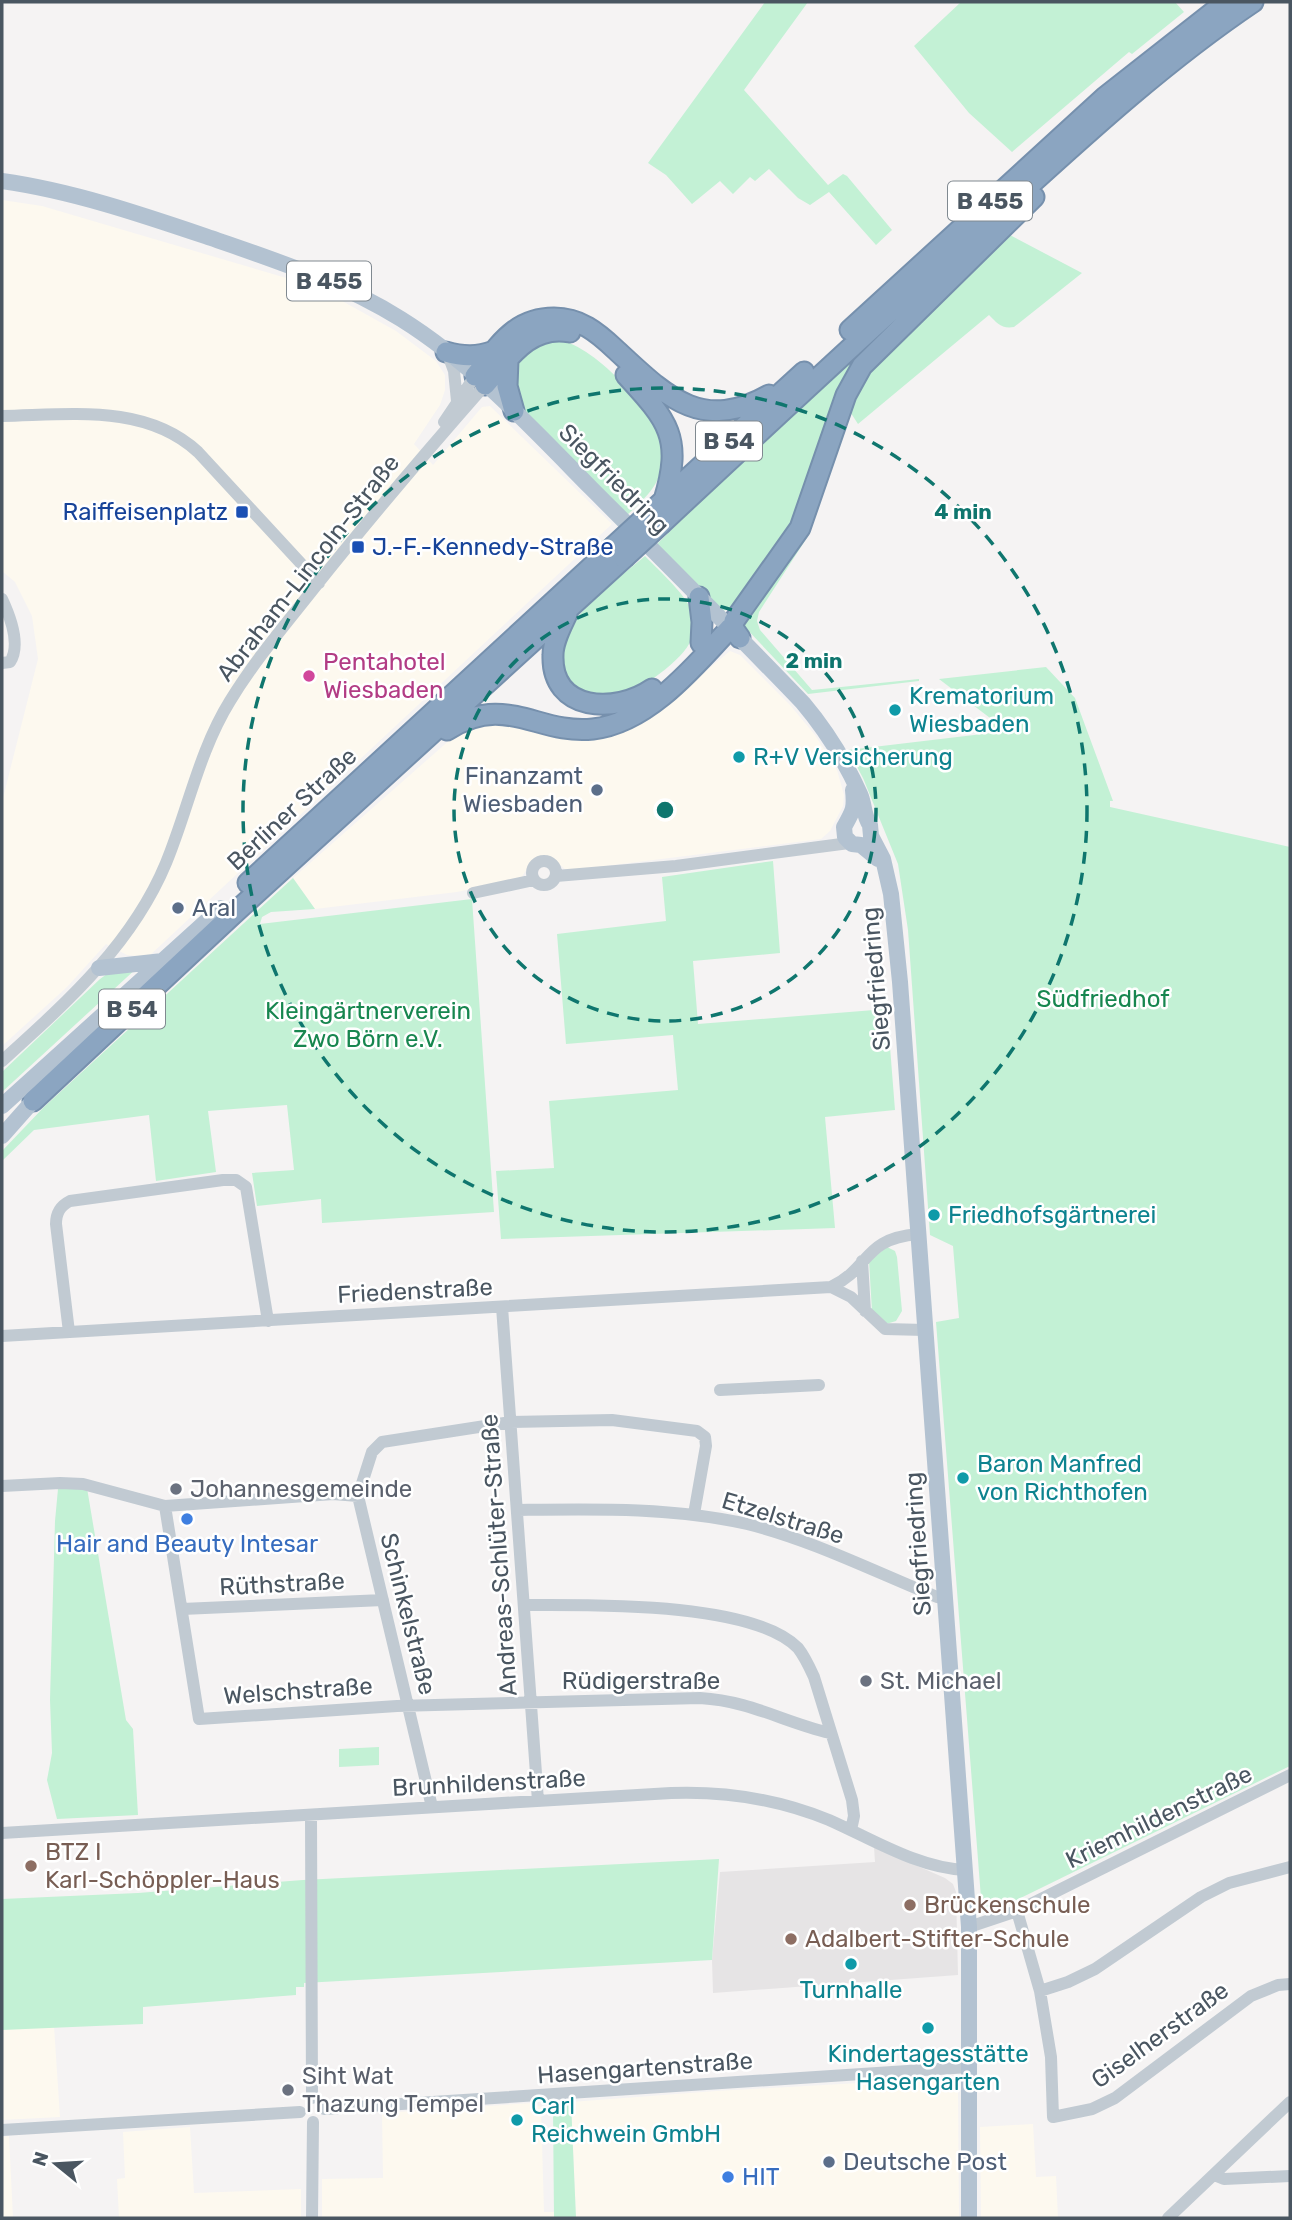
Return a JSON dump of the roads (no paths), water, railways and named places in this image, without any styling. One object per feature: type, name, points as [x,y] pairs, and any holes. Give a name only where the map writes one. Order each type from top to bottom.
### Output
[{"type":"highway","name":"B 455","points":[[501,356],[521,326],[540,319],[560,318],[589,327],[654,386],[673,399],[700,410],[725,411],[744,407],[794,381],[1105,97],[1226,2]]},
{"type":"highway","name":"B 455","points":[[701,643],[679,668],[647,693],[603,706],[585,703],[567,691],[557,677],[552,653],[573,604],[618,552],[659,512],[830,365],[1076,143],[1177,58],[1253,2]]},
{"type":"highway","points":[[741,639],[733,628],[734,621],[800,528],[846,396],[862,366],[1032,199],[1076,143]]},
{"type":"highway","points":[[480,380],[501,356],[547,331],[575,333],[602,351],[643,393],[669,431],[674,458],[659,512]]},
{"type":"highway","points":[[446,352],[461,356],[501,356]]},
{"type":"highway","points":[[501,356],[514,411]]},
{"type":"highway","name":"B 54","points":[[659,512],[794,381]]},
{"type":"highway","name":"Berliner Straße","points":[[221,908],[618,552]]},
{"type":"highway","points":[[699,597],[701,643]]},
{"type":"highway","name":"B 54","points":[[411,754],[573,604]]},
{"type":"highway","points":[[701,643],[717,628],[741,639]]},
{"type":"highway","points":[[411,754],[456,724],[489,714],[514,715],[570,729],[594,729],[611,725],[667,692],[741,639]]},
{"type":"highway","name":"Berliner Straße","points":[[33,1101],[230,917],[411,754]]},
{"type":"main road","name":"B 455","points":[[2,181],[32,185],[106,204],[301,269],[351,291],[402,320],[480,380]]},
{"type":"main road","name":"Siegfriedring","points":[[480,380],[514,411],[806,706],[831,742],[861,797],[857,832],[880,851],[885,869],[896,930],[970,1927],[969,2218]]},
{"type":"main road","name":"Berliner Straße","points":[[2,1106],[221,908]]},
{"type":"main road","points":[[99,968],[163,961]]},
{"type":"main road","name":"Berliner Straße","points":[[2,1129],[33,1101]]},
{"type":"main road","points":[[2,1136],[33,1101]]},
{"type":"street","points":[[446,352],[455,377],[457,401]]},
{"type":"street","name":"Abraham-Lincoln-Straße","points":[[427,449],[457,401],[480,380]]},
{"type":"street","name":"Abraham-Lincoln-Straße","points":[[2,1061],[59,1009],[99,968],[125,936],[154,889],[177,835],[206,748],[228,704],[255,661],[480,380]]},
{"type":"street","points":[[2,416],[122,416],[155,426],[183,439],[319,583]]},
{"type":"street","points":[[2,599],[10,620],[15,649],[12,660],[6,664],[2,663]]},
{"type":"street","points":[[473,893],[534,880],[541,885],[548,884],[556,876],[676,866],[818,847],[857,832]]},
{"type":"street","points":[[534,880],[534,869],[542,862],[553,865],[556,876]]},
{"type":"street","points":[[69,1332],[56,1224],[64,1203],[223,1180],[236,1180],[246,1187],[268,1321]]},
{"type":"street","points":[[831,1287],[845,1279],[885,1241],[918,1234]]},
{"type":"street","points":[[862,1261],[865,1311]]},
{"type":"street","points":[[831,1287],[851,1297],[886,1329],[925,1330]]},
{"type":"street","name":"Friedenstraße","points":[[2,1336],[831,1287]]},
{"type":"street","name":"Andreas-Schlüter-Straße","points":[[502,1307],[538,1801]]},
{"type":"street","points":[[720,1390],[819,1385]]},
{"type":"street","points":[[2,1486],[83,1484],[166,1506],[333,1494],[358,1496],[372,1452],[378,1443],[511,1422],[612,1420],[689,1430],[705,1437],[706,1446],[694,1514]]},
{"type":"street","name":"Schinkelstraße","points":[[358,1496],[432,1807]]},
{"type":"street","name":"Welschstraße","points":[[166,1506],[199,1719],[306,1711],[531,1703]]},
{"type":"street","name":"Etzelstraße","points":[[517,1510],[612,1509],[694,1514],[749,1525],[945,1598]]},
{"type":"street","name":"Rüthstraße","points":[[182,1609],[383,1600]]},
{"type":"street","points":[[524,1605],[610,1605],[685,1610],[767,1629],[797,1648],[808,1662],[852,1800],[854,1816],[851,1830]]},
{"type":"street","name":"Rüdigerstraße","points":[[531,1703],[673,1698],[727,1700],[830,1733]]},
{"type":"street","name":"Kriemhildenstraße","points":[[970,1927],[1017,1911],[1290,1775]]},
{"type":"street","name":"Brunhildenstraße","points":[[2,1833],[670,1793],[722,1793],[788,1806],[925,1862],[965,1870]]},
{"type":"street","points":[[311,1815],[312,2098]]},
{"type":"street","points":[[1017,1911],[1040,1991],[1068,1983],[1095,1969],[1201,1897],[1228,1883],[1290,1867]]},
{"type":"street","name":"Giselherstraße","points":[[1040,1991],[1051,2057],[1052,2117],[1092,2109],[1115,2098],[1251,1996],[1278,1985],[1290,1984]]},
{"type":"street","name":"Hasengartenstraße","points":[[324,2109],[969,2067]]},
{"type":"street","points":[[312,2098],[319,2101],[324,2109],[322,2117],[313,2122],[303,2119],[300,2112],[303,2102],[312,2098]]},
{"type":"street","points":[[1168,2218],[1290,2102]]},
{"type":"street","points":[[2,2130],[300,2112]]},
{"type":"street","points":[[312,2218],[313,2122]]},
{"type":"street","points":[[1214,2175],[1224,2179],[1290,2176]]},
{"type":"place","name":"Raiffeisenplatz","points":[[242,512]]},
{"type":"place","name":"J.-F.-Kennedy-Straße","points":[[358,547]]},
{"type":"place","name":"Pentahotel Wiesbaden","points":[[309,676]]},
{"type":"place","name":"Krematorium Wiesbaden","points":[[895,710]]},
{"type":"place","name":"R+V Versicherung","points":[[739,757]]},
{"type":"place","name":"Finanzamt Wiesbaden","points":[[597,790]]},
{"type":"place","name":"Aral","points":[[178,908]]},
{"type":"place","name":"Friedhofsgärtnerei","points":[[934,1215]]},
{"type":"place","name":"Baron Manfred von Richthofen","points":[[963,1478]]},
{"type":"place","name":"Johannesgemeinde","points":[[176,1489]]},
{"type":"place","name":"Hair and Beauty Intesar","points":[[187,1519]]},
{"type":"place","name":"St. Michael","points":[[866,1681]]},
{"type":"place","name":"BTZ I Karl-Schöppler-Haus","points":[[31,1866]]},
{"type":"place","name":"Brückenschule","points":[[910,1905]]},
{"type":"place","name":"Adalbert-Stifter-Schule","points":[[791,1939]]},
{"type":"place","name":"Turnhalle","points":[[851,1964]]},
{"type":"place","name":"Kindertagesstätte Hasengarten","points":[[928,2028]]},
{"type":"place","name":"Siht Wat Thazung Tempel","points":[[288,2090]]},
{"type":"place","name":"Carl Reichwein GmbH","points":[[517,2120]]},
{"type":"place","name":"Deutsche Post","points":[[829,2162]]},
{"type":"place","name":"HIT","points":[[728,2177]]},
{"type":"park label","name":"Südfriedhof","points":[[1103,999]]},
{"type":"park label","name":"Kleingärtnerverein Zwo Börn e.V.","points":[[368,1025]]}]
